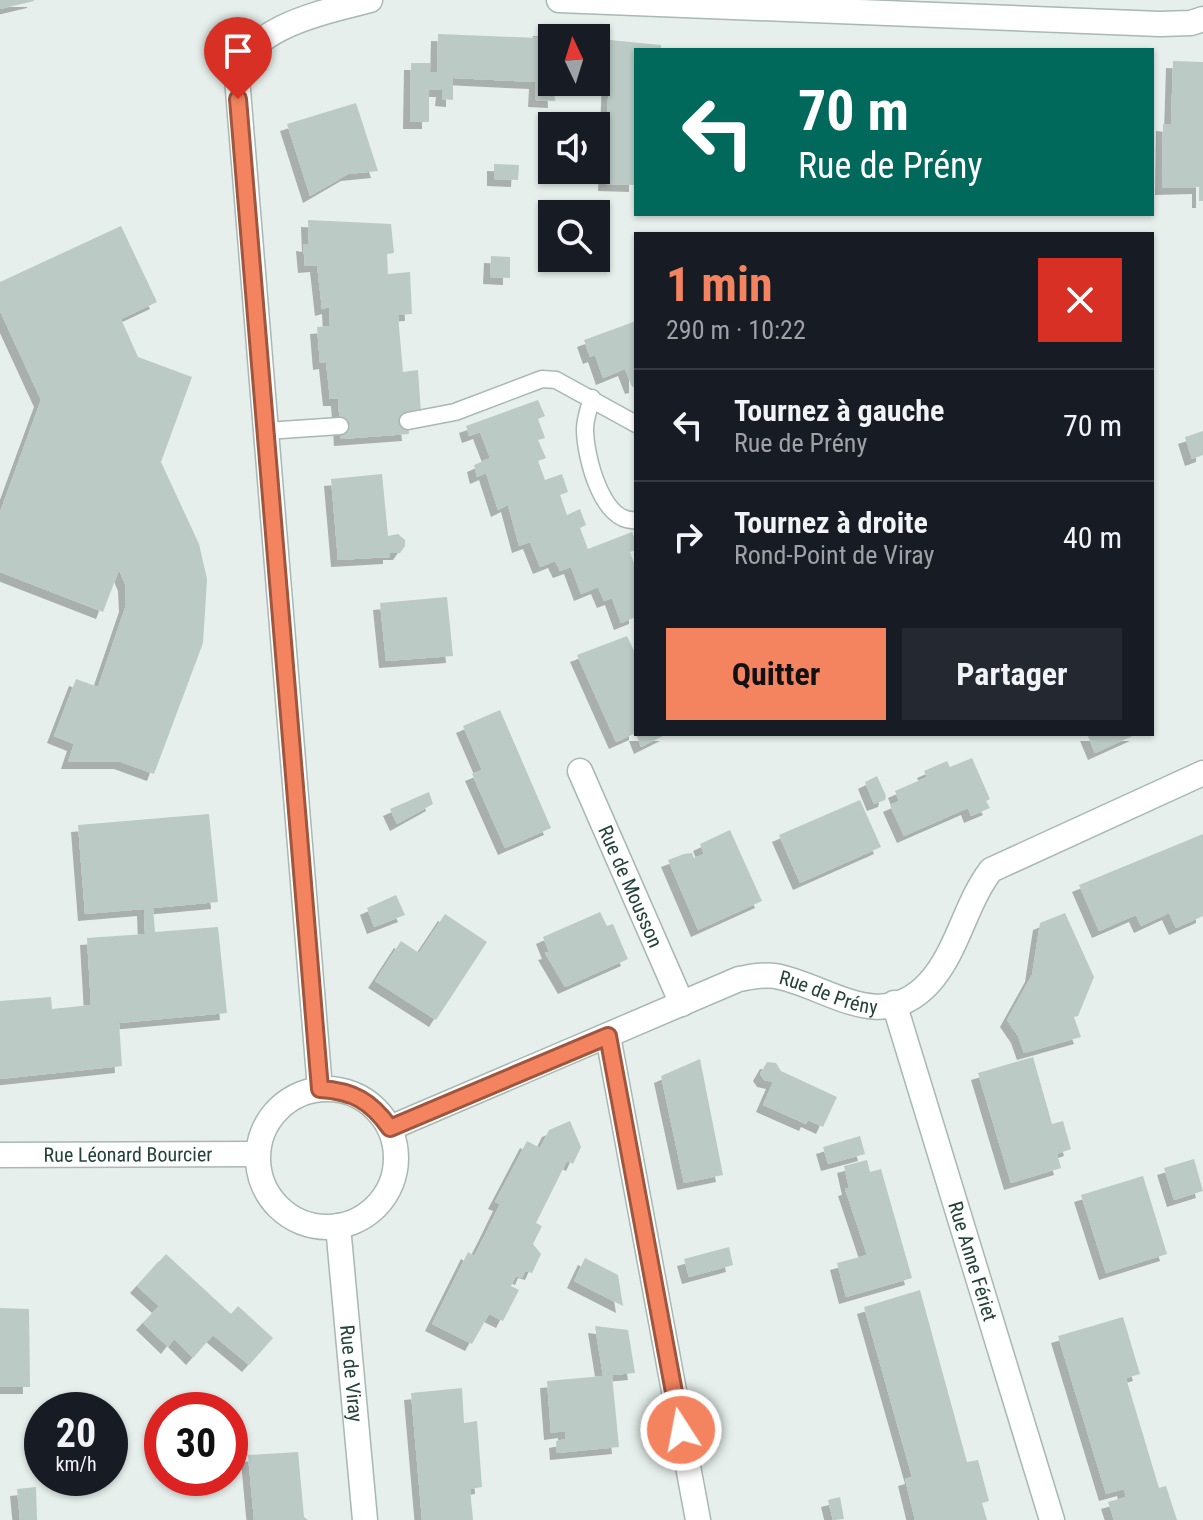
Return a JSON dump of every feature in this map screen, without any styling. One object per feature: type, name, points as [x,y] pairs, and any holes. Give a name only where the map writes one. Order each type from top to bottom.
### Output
[{"type":"street","points":[[320,1089],[238,99],[240,63],[261,39],[370,0]]},
{"type":"street","points":[[559,0],[1160,24],[1191,23],[1203,19]]},
{"type":"street","name":"Rue de Mousson","points":[[580,771],[682,1004]]},
{"type":"street","name":"Rue de Prény","points":[[390,1128],[682,1004],[756,976],[776,976],[860,1007],[894,1003],[913,995],[929,982],[953,943],[971,899],[991,870],[1203,773]]},
{"type":"street","name":"Rue Anne Fériet","points":[[894,1003],[1052,1520]]},
{"type":"street","points":[[608,1036],[698,1520]]},
{"type":"street","points":[[320,1089],[343,1090],[376,1108],[390,1128],[396,1152],[395,1173],[388,1191],[361,1218],[338,1226],[317,1227],[283,1211],[261,1181],[257,1154],[260,1137],[271,1116],[287,1101],[320,1089]]},
{"type":"street","name":"Rue Léonard Bourcier","points":[[0,1155],[257,1154]]},
{"type":"street","name":"Rue de Viray","points":[[338,1226],[365,1520]]},
{"type":"lane","points":[[408,421],[455,412],[542,379],[556,380],[634,423]]},
{"type":"lane","points":[[592,398],[584,424],[585,441],[595,473],[612,512],[619,519],[634,520]]},
{"type":"lane","points":[[266,431],[340,426]]},
{"type":"building","points":[[0,0],[34,0],[34,1],[0,9]]},
{"type":"building","points":[[438,34],[538,38],[538,96],[555,96],[555,101],[535,100],[536,82],[453,78],[453,100],[442,99],[443,90],[429,90],[429,122],[410,122],[411,63],[430,63],[430,72],[437,72]]},
{"type":"building","points":[[610,40],[661,45],[661,48],[634,48],[634,185],[605,184],[610,184],[610,112],[608,112]]},
{"type":"building","points":[[1173,61],[1203,62],[1203,201],[1199,201],[1199,187],[1162,188],[1163,124],[1171,125]]},
{"type":"building","points":[[356,103],[378,171],[348,174],[310,196],[287,124]]},
{"type":"building","points":[[494,164],[519,165],[518,180],[494,179]]},
{"type":"building","points":[[308,220],[391,224],[394,253],[387,254],[388,274],[410,272],[412,314],[398,315],[403,372],[418,370],[421,413],[407,415],[409,434],[341,439],[338,399],[330,399],[326,362],[320,363],[317,327],[330,326],[329,307],[322,309],[317,265],[305,266],[303,244],[309,245]]},
{"type":"building","points":[[121,226],[157,302],[121,319],[138,357],[192,377],[161,462],[199,544],[207,579],[203,643],[154,774],[121,762],[68,762],[74,744],[54,736],[76,679],[98,687],[126,605],[125,584],[119,570],[103,612],[0,572],[0,512],[41,400],[0,311],[0,282]]},
{"type":"building","points":[[491,256],[510,257],[510,278],[490,277]]},
{"type":"building","points":[[634,322],[634,386],[625,369],[603,378],[595,355],[590,357],[584,340]]},
{"type":"building","points":[[538,400],[545,416],[538,419],[545,438],[538,440],[546,458],[538,461],[545,480],[562,474],[568,492],[560,495],[567,515],[580,509],[586,525],[580,528],[588,549],[632,532],[634,551],[630,552],[634,563],[634,618],[621,623],[612,598],[604,601],[598,587],[581,594],[571,567],[560,571],[555,561],[540,567],[530,542],[519,546],[508,505],[498,510],[486,473],[477,477],[474,465],[490,458],[480,432],[469,436],[466,426]]},
{"type":"building","points":[[1203,431],[1203,455],[1192,459],[1185,437]]},
{"type":"building","points":[[382,474],[388,536],[398,534],[405,540],[405,546],[400,553],[390,553],[390,557],[338,560],[331,479]]},
{"type":"building","points":[[447,597],[453,656],[386,661],[380,603]]},
{"type":"building","points":[[627,636],[634,651],[634,734],[616,742],[577,655]]},
{"type":"building","points":[[500,710],[551,828],[505,848],[472,774],[482,770],[463,726]]},
{"type":"building","points":[[637,736],[663,736],[641,747]]},
{"type":"building","points":[[1088,736],[1133,736],[1095,753]]},
{"type":"building","points":[[972,758],[990,799],[986,801],[990,808],[971,816],[968,808],[904,836],[890,805],[899,801],[895,791],[927,777],[924,771],[947,761],[950,767]]},
{"type":"building","points":[[877,776],[886,796],[885,800],[874,804],[865,782]]},
{"type":"building","points":[[429,792],[433,804],[397,824],[390,809]]},
{"type":"building","points":[[860,800],[881,847],[800,883],[779,835]]},
{"type":"building","points":[[209,814],[218,902],[153,908],[155,932],[218,927],[227,1013],[119,1023],[122,1066],[0,1079],[0,1001],[51,997],[52,1009],[91,1005],[87,938],[145,934],[144,909],[85,914],[78,825]]},
{"type":"building","points":[[730,830],[762,901],[698,930],[668,860],[684,854],[692,853],[694,858],[704,854],[700,844]]},
{"type":"building","points":[[1203,834],[1203,916],[1176,928],[1169,913],[1141,926],[1136,915],[1099,931],[1079,885]]},
{"type":"building","points":[[396,895],[405,915],[374,927],[367,908]]},
{"type":"building","points":[[600,912],[607,926],[613,924],[628,959],[565,987],[545,953],[549,952],[543,937]]},
{"type":"building","points":[[1065,913],[1094,977],[1078,1016],[1074,1017],[1081,1037],[1024,1053],[1018,1036],[1007,1020],[1032,975],[1040,923]]},
{"type":"building","points":[[445,914],[487,942],[436,1020],[375,981],[401,941],[419,953]]},
{"type":"building","points":[[1033,1057],[1052,1124],[1063,1121],[1071,1149],[1057,1154],[1061,1168],[1011,1183],[978,1073]]},
{"type":"building","points":[[700,1059],[723,1175],[684,1183],[661,1076]]},
{"type":"building","points":[[767,1062],[776,1063],[781,1071],[837,1097],[823,1127],[808,1120],[806,1124],[763,1105],[773,1082],[764,1080],[760,1074]]},
{"type":"building","points":[[570,1121],[581,1147],[573,1164],[567,1161],[536,1223],[542,1226],[533,1244],[541,1254],[532,1273],[525,1271],[522,1278],[516,1276],[511,1286],[519,1290],[503,1321],[489,1314],[472,1344],[432,1324],[468,1252],[474,1256],[485,1235],[500,1204],[495,1202],[527,1141],[540,1148],[549,1130]]},
{"type":"building","points":[[860,1136],[865,1154],[828,1164],[823,1147]]},
{"type":"building","points":[[1194,1159],[1203,1191],[1174,1200],[1164,1168]]},
{"type":"building","points":[[867,1160],[870,1172],[881,1169],[912,1278],[846,1297],[837,1263],[867,1255],[845,1189],[849,1188],[844,1166]]},
{"type":"building","points":[[1143,1176],[1167,1254],[1106,1273],[1081,1195]]},
{"type":"building","points":[[729,1247],[733,1265],[689,1277],[684,1259]]},
{"type":"building","points":[[166,1254],[231,1314],[238,1306],[273,1338],[249,1365],[213,1335],[193,1358],[174,1339],[168,1347],[143,1323],[159,1306],[137,1286]]},
{"type":"building","points":[[585,1258],[618,1275],[623,1306],[574,1281]]},
{"type":"building","points":[[920,1290],[967,1462],[978,1460],[989,1501],[982,1503],[987,1520],[915,1520],[905,1479],[912,1477],[864,1307]]},
{"type":"building","points":[[0,1308],[29,1309],[30,1387],[0,1387]]},
{"type":"building","points":[[1123,1317],[1140,1374],[1126,1378],[1159,1488],[1166,1486],[1177,1520],[1114,1520],[1108,1502],[1126,1497],[1124,1489],[1106,1494],[1058,1336]]},
{"type":"building","points":[[595,1326],[628,1330],[635,1373],[612,1375],[619,1447],[557,1453],[556,1441],[566,1439],[565,1431],[551,1433],[547,1381],[603,1376]]},
{"type":"building","points":[[462,1388],[464,1423],[477,1421],[482,1487],[470,1489],[473,1520],[422,1520],[411,1393]]},
{"type":"building","points":[[298,1452],[304,1517],[308,1520],[254,1520],[248,1455]]},
{"type":"building","points":[[24,1488],[24,1496],[36,1496],[37,1520],[20,1520],[17,1489]]},
{"type":"building","points":[[840,1497],[844,1519],[833,1520],[828,1500]]},
{"type":"route","points":[[238,99],[320,1089],[343,1090],[361,1098],[376,1108],[390,1128],[608,1036],[681,1430]]}]
